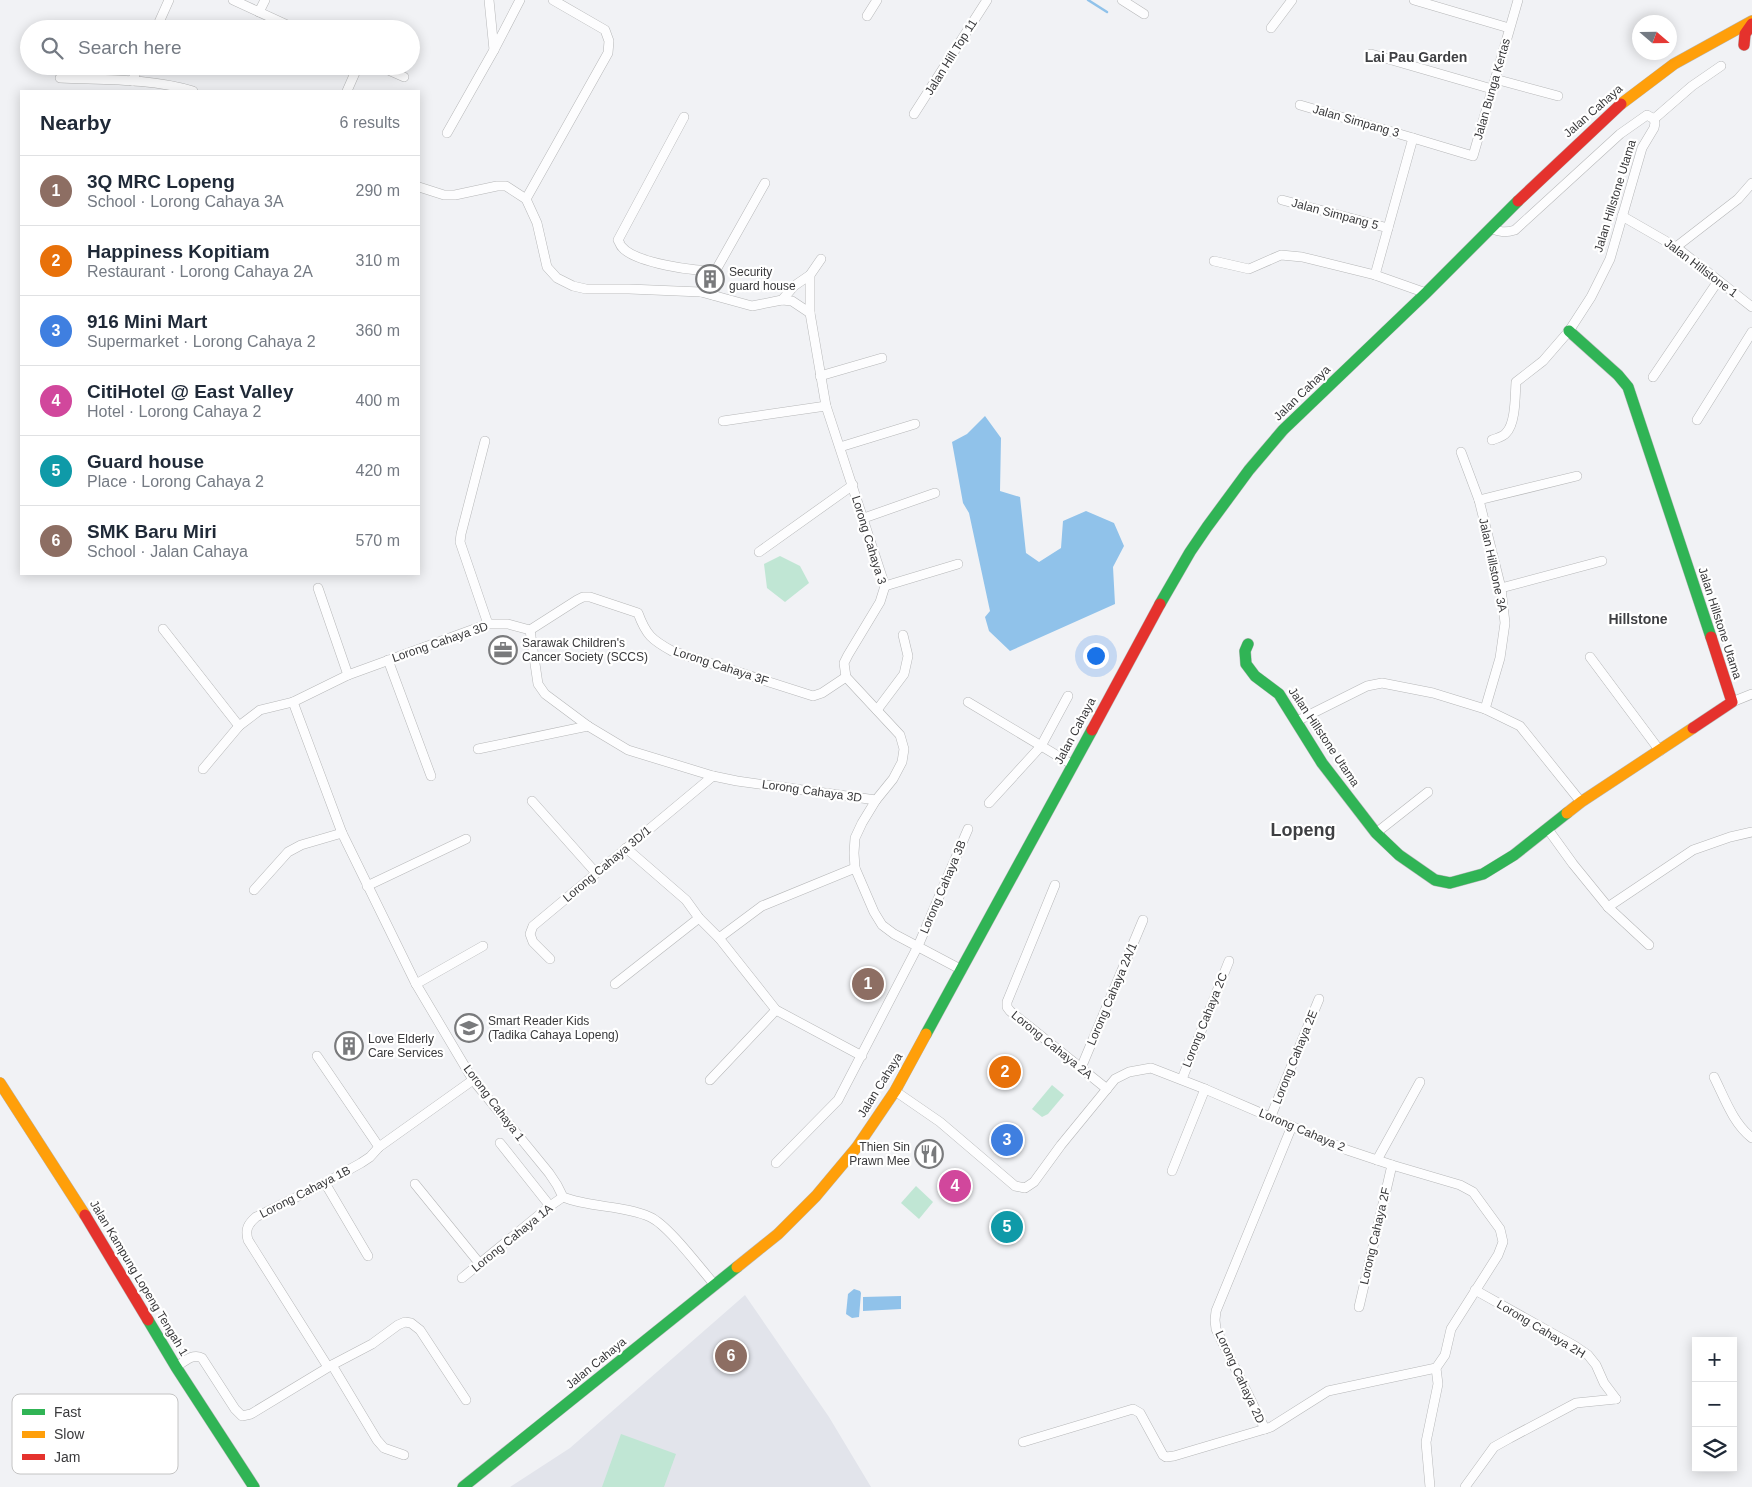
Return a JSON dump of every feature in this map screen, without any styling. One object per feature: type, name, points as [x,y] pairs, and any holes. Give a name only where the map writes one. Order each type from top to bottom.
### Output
[{"type":"street","points":[[160,20],[169,0]]},
{"type":"street","points":[[233,0],[276,20]]},
{"type":"street","points":[[259,12],[265,0]]},
{"type":"street","points":[[489,0],[494,50]]},
{"type":"street","points":[[447,133],[520,0]]},
{"type":"street","points":[[526,199],[608,53],[609,41],[605,30],[553,0]]},
{"type":"street","points":[[866,16],[877,0]]},
{"type":"street","name":"Jalan Hill Top 11","points":[[914,114],[987,0]]},
{"type":"street","points":[[1122,0],[1144,14]]},
{"type":"street","points":[[1271,28],[1292,0]]},
{"type":"street","points":[[1414,0],[1509,28]]},
{"type":"street","name":"Jalan Bunga Kertas","points":[[1413,138],[1473,156],[1518,0]]},
{"type":"street","points":[[1744,45],[1746,34],[1752,23]]},
{"type":"street","name":"Jalan Cahaya","points":[[463,1487],[778,1234],[816,1196],[857,1148],[895,1091],[1175,577],[1225,500],[1283,430],[1426,293],[1577,143],[1624,101],[1674,64],[1752,23]]},
{"type":"street","points":[[1370,54],[1492,89]]},
{"type":"street","name":"Jalan Hillstone Utama","points":[[1248,644],[1246,664],[1255,676],[1279,694],[1322,763],[1376,833],[1399,855],[1435,880],[1450,883],[1483,874],[1514,855],[1580,802],[1732,702],[1628,387],[1618,375],[1569,331],[1591,297],[1610,259],[1642,148],[1656,123],[1654,119],[1692,86],[1721,66]]},
{"type":"street","points":[[132,81],[135,75]]},
{"type":"street","points":[[347,90],[354,75]]},
{"type":"street","points":[[399,75],[404,77]]},
{"type":"street","points":[[60,78],[132,81],[176,86],[190,90]]},
{"type":"street","points":[[1495,79],[1558,96]]},
{"type":"street","name":"Jalan Simpang 3","points":[[1300,105],[1413,138]]},
{"type":"street","points":[[1490,228],[1499,232],[1515,230],[1620,134],[1647,115],[1654,119]]},
{"type":"street","points":[[684,117],[618,240],[621,247],[630,254],[670,266],[712,271],[718,277],[713,296]]},
{"type":"street","points":[[1376,275],[1413,138]]},
{"type":"street","points":[[701,292],[766,183]]},
{"type":"street","points":[[1676,247],[1738,199],[1752,183]]},
{"type":"street","points":[[420,187],[435,193],[455,195],[497,186],[506,186],[526,199],[536,223],[547,267],[558,278],[572,286],[586,289],[701,292],[752,306],[782,300],[792,301],[810,313]]},
{"type":"street","name":"Jalan Simpang 5","points":[[1282,200],[1388,228]]},
{"type":"street","name":"Jalan Hillstone 1","points":[[1622,216],[1676,247],[1752,307]]},
{"type":"street","points":[[1214,261],[1249,269],[1281,255],[1294,256],[1376,275],[1426,293]]},
{"type":"street","points":[[782,300],[794,286],[810,275],[821,259]]},
{"type":"street","name":"Lorong Cahaya 3","points":[[810,275],[810,313],[826,406],[885,586],[880,602],[844,663],[846,677]]},
{"type":"street","points":[[1653,377],[1718,281]]},
{"type":"street","points":[[1492,440],[1505,435],[1510,428],[1516,382],[1543,361],[1569,331]]},
{"type":"street","points":[[1697,420],[1752,332]]},
{"type":"street","points":[[820,376],[882,358]]},
{"type":"street","points":[[723,421],[826,406]]},
{"type":"street","points":[[840,447],[915,424]]},
{"type":"street","points":[[485,441],[460,542],[488,624]]},
{"type":"street","name":"Jalan Hillstone 3A","points":[[1461,452],[1479,500],[1500,588],[1505,623],[1500,658],[1485,709]]},
{"type":"street","points":[[1479,500],[1578,476]]},
{"type":"street","points":[[759,552],[853,484]]},
{"type":"street","points":[[864,518],[935,493]]},
{"type":"street","points":[[1500,588],[1602,561]]},
{"type":"street","points":[[885,586],[958,564]]},
{"type":"street","points":[[318,588],[348,675]]},
{"type":"street","name":"Lorong Cahaya 3F","points":[[530,630],[577,600],[583,597],[590,598],[638,613],[644,630],[654,642],[672,651],[813,696],[822,693],[846,677]]},
{"type":"street","name":"Lorong Cahaya 3D","points":[[203,769],[239,726],[260,710],[293,702],[348,675],[488,624],[508,624],[530,630],[538,684],[545,694],[588,726],[628,750],[713,776],[737,781],[876,800]]},
{"type":"street","points":[[163,630],[239,726]]},
{"type":"street","points":[[877,710],[904,674],[908,656],[903,635]]},
{"type":"street","points":[[1590,658],[1660,751]]},
{"type":"street","points":[[388,660],[431,776]]},
{"type":"street","points":[[846,677],[900,735],[904,749],[902,762],[893,779],[876,800],[855,838],[855,868],[874,912],[882,925],[894,934],[962,970]]},
{"type":"street","points":[[1297,721],[1367,686],[1382,683],[1433,693],[1485,709],[1520,726],[1580,802]]},
{"type":"street","points":[[1732,702],[1752,694]]},
{"type":"street","points":[[989,802],[1041,746],[1068,696]]},
{"type":"street","name":"Lorong Cahaya 1","points":[[293,702],[342,833],[416,984],[473,1080],[548,1173],[557,1185],[563,1198]]},
{"type":"street","points":[[968,702],[1072,765]]},
{"type":"street","points":[[478,749],[588,726]]},
{"type":"street","name":"Lorong Cahaya 3D/1","points":[[550,959],[533,942],[530,934],[533,926],[713,776]]},
{"type":"street","points":[[1376,833],[1428,792]]},
{"type":"street","points":[[532,801],[596,873]]},
{"type":"street","points":[[1547,828],[1608,907],[1649,945]]},
{"type":"street","name":"Lorong Cahaya 3B","points":[[776,1164],[838,1100],[918,946],[968,829]]},
{"type":"street","points":[[1608,907],[1693,850],[1730,837],[1752,832]]},
{"type":"street","points":[[254,890],[288,852],[301,845],[342,833]]},
{"type":"street","points":[[367,886],[466,839]]},
{"type":"street","points":[[626,848],[686,900],[776,1010],[862,1056]]},
{"type":"street","points":[[719,938],[762,906],[855,868]]},
{"type":"street","name":"Lorong Cahaya 2A","points":[[1055,885],[1007,1002],[1007,1007],[1107,1089]]},
{"type":"street","points":[[615,984],[699,918]]},
{"type":"street","name":"Lorong Cahaya 2A/1","points":[[1080,1068],[1143,920]]},
{"type":"street","points":[[416,984],[483,946]]},
{"type":"street","name":"Lorong Cahaya 2C","points":[[1182,1079],[1229,961]]},
{"type":"street","name":"Lorong Cahaya 2E","points":[[1271,1116],[1319,999]]},
{"type":"street","points":[[710,1080],[776,1010]]},
{"type":"street","points":[[317,1056],[379,1147]]},
{"type":"street","name":"Lorong Cahaya 2","points":[[895,1091],[940,1122],[1015,1186],[1025,1188],[1034,1182],[1061,1145],[1115,1080],[1130,1072],[1152,1068],[1271,1116],[1347,1150],[1460,1185],[1473,1192],[1500,1230],[1503,1242],[1498,1255],[1451,1329],[1445,1356],[1436,1368],[1438,1384],[1426,1442],[1430,1487]]},
{"type":"street","points":[[1714,1078],[1734,1118],[1743,1131],[1752,1138]]},
{"type":"street","name":"Lorong Cahaya 1B","points":[[330,1366],[248,1240],[246,1232],[248,1224],[256,1217],[325,1183],[370,1157],[379,1147],[473,1080]]},
{"type":"street","points":[[1377,1160],[1420,1082]]},
{"type":"street","name":"Jalan Kampung Lopeng Tengah 1","points":[[0,1083],[90,1222],[176,1367],[254,1487]]},
{"type":"street","points":[[1172,1171],[1205,1089]]},
{"type":"street","name":"Lorong Cahaya 2D","points":[[1292,1126],[1216,1311],[1215,1320],[1216,1329],[1264,1429],[1271,1427],[1328,1392],[1436,1368]]},
{"type":"street","points":[[500,1143],[550,1206]]},
{"type":"street","name":"Lorong Cahaya 2F","points":[[1359,1306],[1392,1165]]},
{"type":"street","points":[[325,1183],[368,1256]]},
{"type":"street","points":[[415,1184],[480,1264]]},
{"type":"street","points":[[563,1198],[578,1203],[624,1210],[650,1217],[662,1225],[714,1284]]},
{"type":"street","name":"Lorong Cahaya 1A","points":[[462,1278],[550,1206],[563,1198]]},
{"type":"street","name":"Lorong Cahaya 2H","points":[[1465,1487],[1494,1447],[1576,1403],[1616,1399],[1604,1383],[1596,1365],[1588,1355],[1476,1290]]},
{"type":"street","points":[[176,1367],[192,1356],[202,1358],[235,1409],[242,1416],[251,1414],[330,1366],[372,1344],[405,1322],[420,1330],[466,1400]]},
{"type":"street","points":[[330,1366],[377,1440],[384,1448],[404,1455]]},
{"type":"street","points":[[1023,1442],[1133,1409],[1137,1410],[1140,1414],[1166,1457],[1264,1429]]},
{"type":"shaded area","points":[[745,1295],[829,1417],[871,1487],[510,1487],[570,1448]]},
{"type":"green space","points":[[780,556],[800,566],[809,583],[785,602],[767,588],[764,564]]},
{"type":"green space","points":[[1052,1085],[1064,1095],[1048,1114],[1042,1117],[1032,1109]]},
{"type":"green space","points":[[916,1186],[933,1202],[919,1219],[901,1203]]},
{"type":"green space","points":[[621,1434],[676,1454],[664,1487],[602,1487]]},
{"type":"water","points":[[985,416],[1001,438],[1000,491],[1020,497],[1026,553],[1039,562],[1061,548],[1063,521],[1086,511],[1114,523],[1124,546],[1113,567],[1115,604],[1010,651],[989,631],[985,617],[990,611],[969,513],[963,503],[952,442],[967,434]]},
{"type":"water","points":[[854,1289],[861,1293],[859,1317],[852,1318],[846,1314],[848,1294]]},
{"type":"water","points":[[901,1296],[901,1309],[863,1311],[863,1297]]},
{"type":"waterway","points":[[1088,0],[1107,12]]},
{"type":"traffic: fast","points":[[1160,604],[1207,527],[1249,470],[1283,430],[1426,293],[1518,201]]},
{"type":"traffic: fast","points":[[1569,331],[1618,375],[1628,387],[1711,637]]},
{"type":"traffic: fast","points":[[1248,644],[1245,651],[1246,664],[1255,676],[1279,694],[1322,763],[1376,833],[1399,855],[1435,880],[1450,883],[1483,874],[1514,855],[1567,813]]},
{"type":"traffic: fast","points":[[926,1034],[1092,730]]},
{"type":"traffic: fast","points":[[463,1487],[737,1267]]},
{"type":"traffic: fast","points":[[148,1320],[176,1367],[254,1487]]},
{"type":"traffic: slow","points":[[1621,104],[1674,64],[1752,21]]},
{"type":"traffic: slow","points":[[1567,813],[1693,728]]},
{"type":"traffic: slow","points":[[737,1267],[778,1234],[816,1196],[857,1147],[895,1091],[926,1034]]},
{"type":"traffic: slow","points":[[0,1083],[85,1215]]},
{"type":"traffic: jam","points":[[1744,45],[1745,34],[1752,24]]},
{"type":"traffic: jam","points":[[1518,201],[1621,104]]},
{"type":"traffic: jam","points":[[1092,730],[1160,604]]},
{"type":"traffic: jam","points":[[1693,728],[1732,702],[1711,637]]},
{"type":"traffic: jam","points":[[85,1215],[148,1320]]},
{"type":"place","name":"Security guard house","points":[[710,279]]},
{"type":"place","name":"Sarawak Children's Cancer Society (SCCS)","points":[[503,650]]},
{"type":"place","name":"3Q MRC Lopeng","points":[[868,984]]},
{"type":"place","name":"Smart Reader Kids (Tadika Cahaya Lopeng)","points":[[469,1028]]},
{"type":"place","name":"Love Elderly Care Services","points":[[349,1046]]},
{"type":"place","name":"Happiness Kopitiam","points":[[1005,1072]]},
{"type":"place","name":"916 Mini Mart","points":[[1007,1140]]},
{"type":"place","name":"Thien Sin Prawn Mee","points":[[929,1154]]},
{"type":"place","name":"CitiHotel @ East Valley","points":[[955,1186]]},
{"type":"place","name":"Guard house","points":[[1007,1227]]},
{"type":"place","name":"SMK Baru Miri","points":[[731,1356]]},
{"type":"district","name":"Lai Pau Garden","points":[[1416,57]]},
{"type":"district","name":"Hillstone","points":[[1638,619]]},
{"type":"district","name":"Lopeng","points":[[1303,830]]}]
